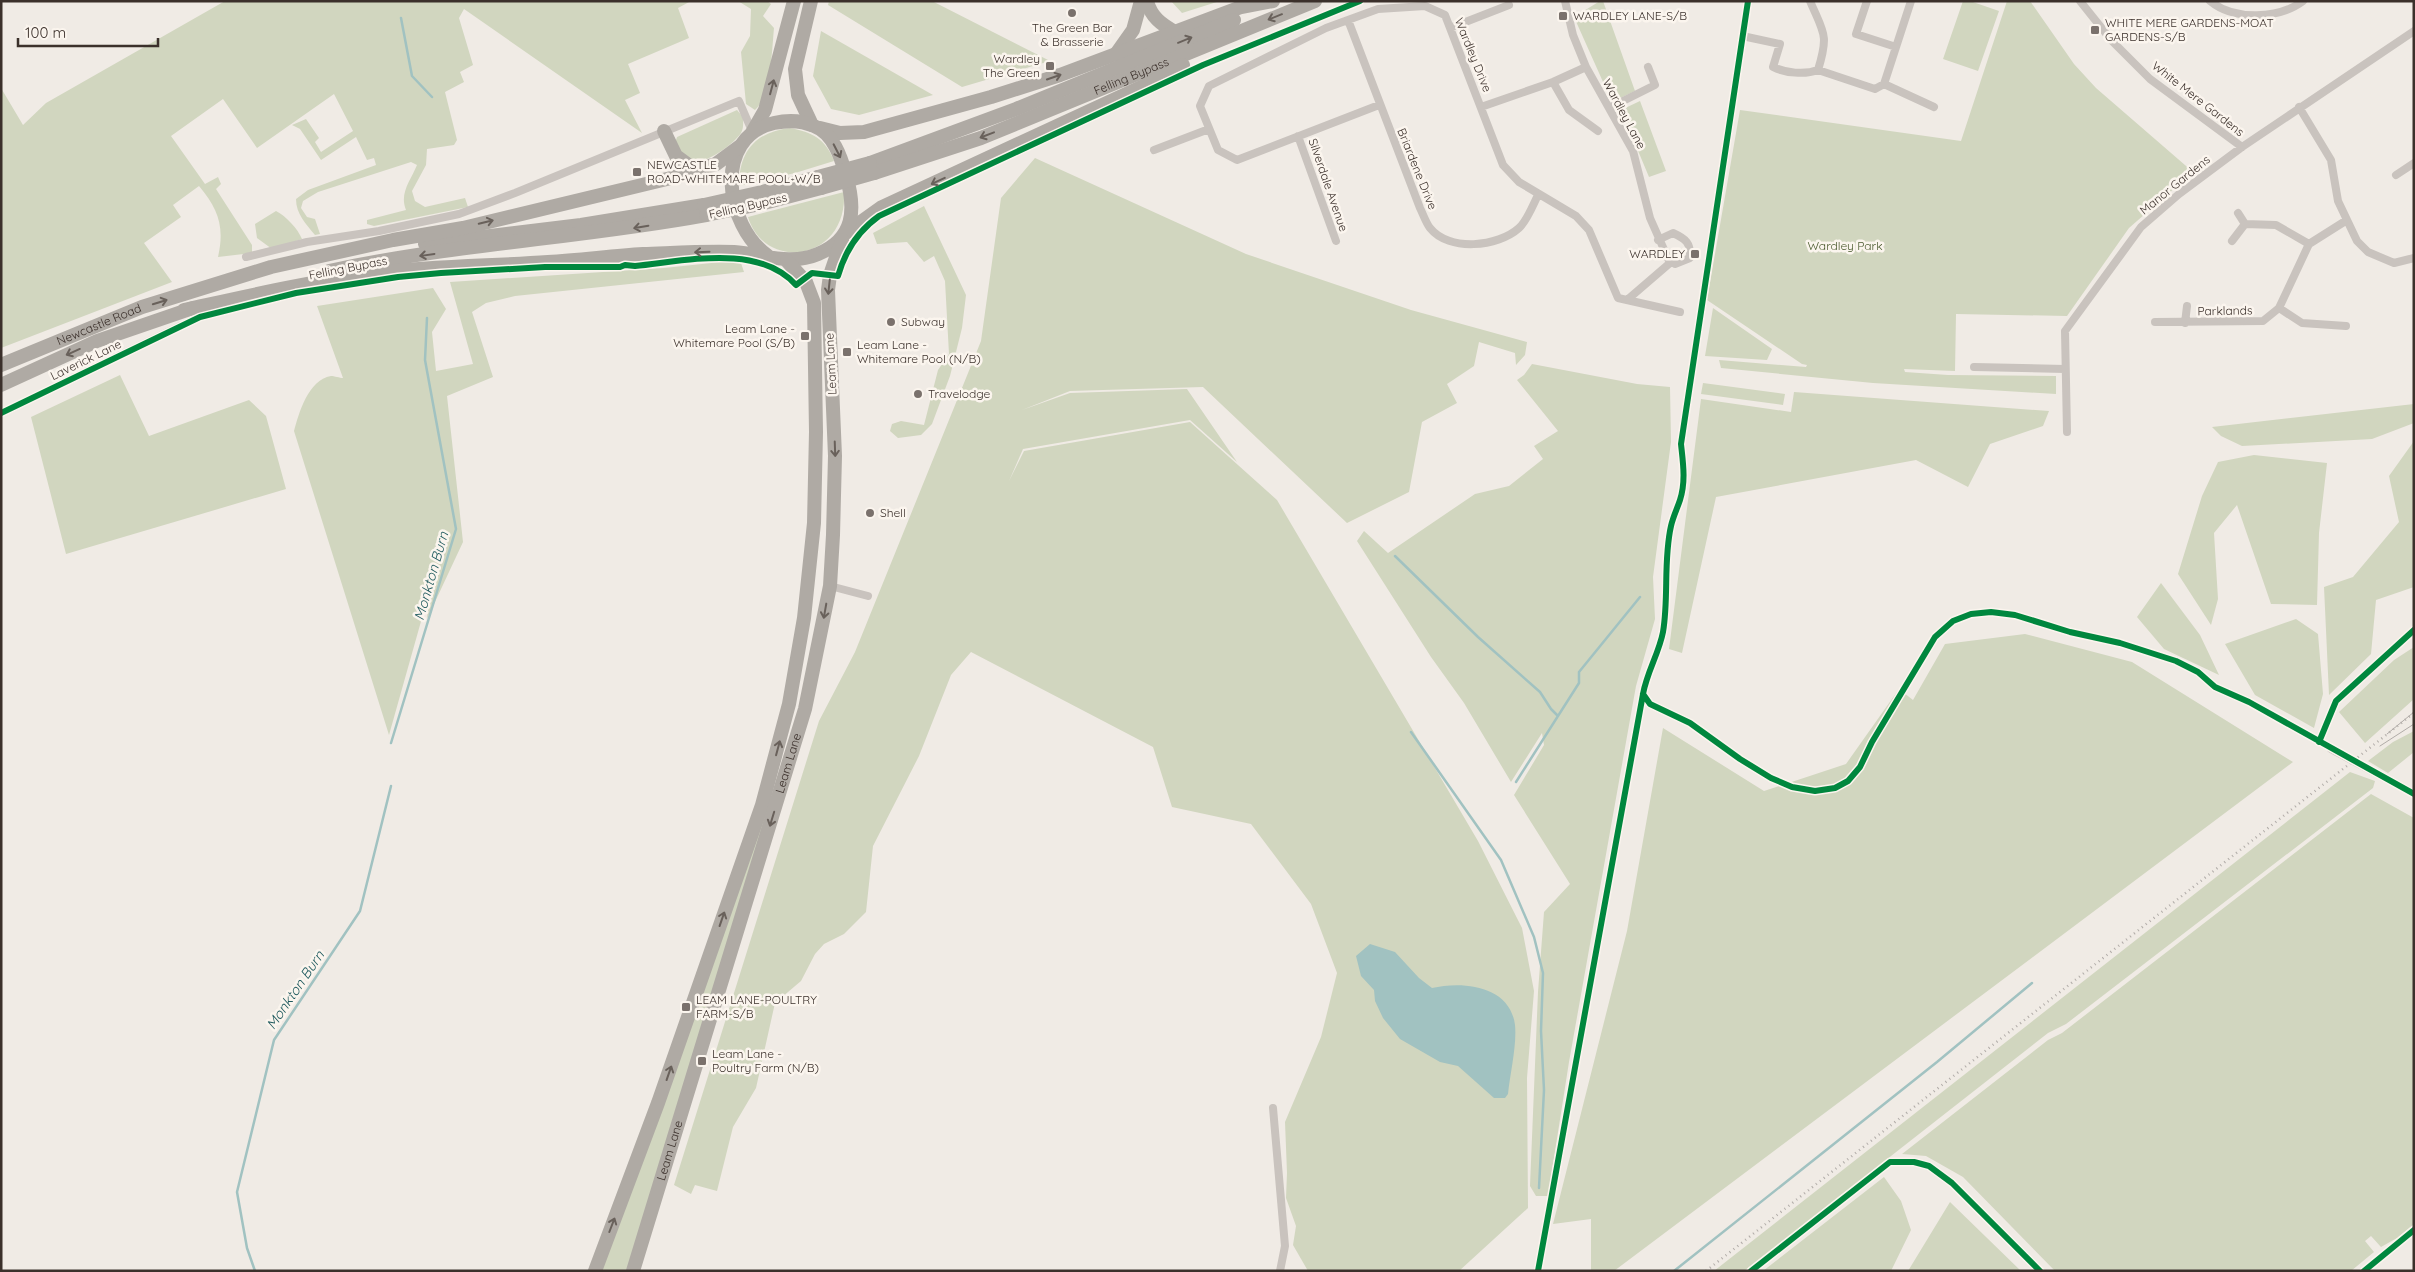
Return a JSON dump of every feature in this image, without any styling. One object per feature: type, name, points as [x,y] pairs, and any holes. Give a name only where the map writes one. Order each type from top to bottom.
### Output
[{"type":"highway","points":[[201,290],[270,267],[393,240],[463,228],[716,164],[741,145],[765,110],[794,1]]},
{"type":"highway","points":[[810,1],[796,64],[798,96],[816,126],[839,154],[846,176],[852,209],[844,236]]},
{"type":"highway","points":[[1115,55],[1133,30],[1141,1]]},
{"type":"highway","points":[[1146,1],[1150,12],[1156,20],[1175,32]]},
{"type":"highway","points":[[752,131],[779,122],[800,121],[840,133],[856,133],[991,97],[1115,55],[1242,8],[1273,1]]},
{"type":"highway","name":"Felling Bypass","points":[[872,168],[928,143],[1279,1]]},
{"type":"highway","name":"Felling Bypass","points":[[184,310],[244,290],[360,264],[628,229],[820,183],[942,151],[1032,118],[1315,1]]},
{"type":"highway","points":[[184,310],[313,283],[380,273],[642,254],[710,252],[768,256],[787,261],[817,255],[882,207],[1152,82],[1236,34]]},
{"type":"highway","points":[[664,131],[676,156],[695,170]]},
{"type":"highway","points":[[741,145],[732,171],[733,203],[746,234],[753,244],[768,256]]},
{"type":"highway","name":"Felling Bypass","points":[[201,290],[279,270],[386,249],[705,210]]},
{"type":"highway","name":"Leam Lane","points":[[633,1271],[805,709],[830,586],[835,456],[828,290],[830,275],[844,236]]},
{"type":"highway","name":"Leam Lane","points":[[595,1271],[658,1103],[756,823],[789,704],[804,618],[814,523],[816,422],[814,303],[806,282],[787,261]]},
{"type":"highway","name":"Newcastle Road","points":[[1,365],[142,307],[201,290]]},
{"type":"highway","name":"Newcastle Road","points":[[1,385],[97,341],[184,310]]},
{"type":"street","name":"Wardley Lane","points":[[1565,1],[1573,35],[1586,67],[1633,151],[1650,218],[1666,257]]},
{"type":"street","points":[[1810,1],[1825,37],[1826,45],[1818,70]]},
{"type":"street","points":[[1867,1],[1856,34],[1896,47]]},
{"type":"street","points":[[1747,37],[1780,44],[1773,67],[1782,72],[1812,72],[1818,70],[1875,89],[1884,84],[1911,1]]},
{"type":"street","name":"White Mere Gardens","points":[[2080,1],[2112,41],[2150,79],[2242,147]]},
{"type":"street","points":[[2210,1],[2236,13],[2268,15],[2295,7],[2303,1]]},
{"type":"street","points":[[1450,28],[1510,5]]},
{"type":"street","name":"Wardley Drive","points":[[1379,105],[1237,160],[1218,150],[1200,106],[1209,86],[1326,28],[1378,9],[1425,6],[1445,15],[1504,165],[1519,182],[1576,216],[1589,230],[1618,298],[1627,300]]},
{"type":"street","name":"Briardene Drive","points":[[1348,20],[1379,105],[1420,208],[1431,229],[1446,239],[1467,246],[1494,241],[1519,228],[1538,195]]},
{"type":"street","name":"Manor Gardens","points":[[2067,432],[2065,331],[2142,227],[2179,194],[2242,147],[2414,32]]},
{"type":"street","points":[[1481,107],[1553,82],[1586,67]]},
{"type":"street","points":[[1609,108],[1655,85],[1648,67]]},
{"type":"street","points":[[1553,82],[1570,110],[1598,131]]},
{"type":"street","points":[[1884,84],[1934,107]]},
{"type":"street","points":[[246,257],[307,242],[379,231],[459,214],[739,101],[752,131]]},
{"type":"street","points":[[2300,107],[2331,160],[2338,201],[2357,241],[2368,252],[2394,263],[2414,258]]},
{"type":"street","points":[[1154,150],[1209,129]]},
{"type":"street","name":"Silverdale Avenue","points":[[1298,136],[1336,241]]},
{"type":"street","points":[[2396,175],[2414,163]]},
{"type":"street","points":[[2238,213],[2245,224]]},
{"type":"street","points":[[2346,326],[2302,323],[2279,308],[2309,244],[2347,220]]},
{"type":"street","points":[[2245,224],[2276,225],[2309,244]]},
{"type":"street","points":[[2232,240],[2245,224]]},
{"type":"street","points":[[1658,240],[1673,233],[1685,238],[1691,248],[1690,258],[1682,262],[1675,264],[1666,257]]},
{"type":"street","points":[[1627,300],[1670,263],[1666,257]]},
{"type":"street","points":[[1627,300],[1680,312]]},
{"type":"street","points":[[2185,323],[2187,306]]},
{"type":"street","name":"Parklands","points":[[2156,322],[2263,321],[2279,308]]},
{"type":"street","name":"Laverick Lane","points":[[1,413],[180,326]]},
{"type":"street","points":[[1974,367],[2065,369]]},
{"type":"street","points":[[830,586],[868,596]]},
{"type":"street","points":[[2331,749],[2414,794]]},
{"type":"street","points":[[1273,1108],[1285,1246],[1280,1271]]},
{"type":"green space","points":[[225,1],[691,1],[678,8],[689,38],[628,64],[640,93],[625,100],[642,133],[464,9],[459,18],[473,65],[460,72],[464,82],[445,92],[457,140],[454,145],[427,149],[426,165],[412,191],[415,201],[425,207],[465,198],[468,207],[374,226],[367,224],[367,220],[406,210],[404,204],[405,192],[417,165],[411,162],[318,192],[303,201],[301,208],[307,217],[315,219],[320,234],[315,235],[300,214],[296,199],[308,190],[376,165],[374,158],[367,160],[356,137],[321,160],[300,129],[292,125],[306,119],[319,138],[315,142],[321,152],[353,131],[334,94],[257,148],[223,99],[171,136],[205,184],[218,177],[221,184],[216,189],[252,245],[252,253],[218,257],[221,236],[218,218],[211,202],[199,186],[173,205],[181,217],[144,243],[172,282],[1,348],[1,88],[23,125],[46,103]]},
{"type":"green space","points":[[738,1],[767,1],[771,4],[763,16],[774,28],[770,72],[764,94],[755,110],[746,104],[741,52],[750,36],[751,9]]},
{"type":"green space","points":[[829,1],[932,1],[1050,61],[962,87],[828,5]]},
{"type":"green space","points":[[1171,1],[1220,1],[1182,13]]},
{"type":"green space","points":[[1603,1],[1635,91],[1612,102],[1574,17]]},
{"type":"green space","points":[[1963,1],[1970,1],[1999,11],[1978,71],[1943,59]]},
{"type":"green space","name":"Wardley Park","points":[[2007,1],[2030,1],[2074,64],[2096,88],[2193,172],[2129,228],[2067,316],[1956,314],[1955,371],[1904,369],[1905,372],[1948,375],[2056,376],[2056,394],[1873,383],[1721,368],[1719,360],[1806,367],[1807,365],[1802,364],[1707,300],[1740,110],[1961,141]]},
{"type":"green space","points":[[821,31],[933,95],[859,115],[831,109],[813,76]]},
{"type":"green space","points":[[1640,101],[1666,171],[1649,177],[1621,110]]},
{"type":"green space","points":[[737,110],[743,117],[741,133],[726,148],[711,157],[697,162],[688,160],[675,143],[677,137]]},
{"type":"green space","points":[[790,128],[811,134],[817,138],[827,147],[834,161],[795,173],[739,186],[742,163],[751,146],[767,134]]},
{"type":"green space","points":[[1035,158],[1246,254],[1411,310],[1527,342],[1525,355],[1516,365],[1515,353],[1479,342],[1474,366],[1447,384],[1457,403],[1422,422],[1409,492],[1347,523],[1203,387],[1070,391],[1022,410],[1070,393],[1187,389],[1237,462],[1190,420],[1023,449],[1009,481],[1024,451],[1190,422],[1277,500],[1478,841],[1522,928],[1534,991],[1527,1078],[1528,1208],[1459,1271],[1308,1271],[1293,1245],[1296,1226],[1286,1198],[1285,1122],[1321,1037],[1337,973],[1311,904],[1251,824],[1172,807],[1153,747],[971,652],[951,675],[919,756],[873,846],[866,912],[844,934],[824,944],[815,954],[801,981],[775,1003],[756,1088],[733,1127],[717,1191],[695,1185],[691,1194],[674,1185],[819,721],[855,652],[981,341],[1001,198]]},
{"type":"green space","points":[[844,192],[842,215],[833,233],[820,245],[804,251],[787,252],[771,246],[757,235],[748,217]]},
{"type":"green space","points":[[924,206],[966,295],[962,328],[950,376],[932,424],[921,435],[898,438],[890,431],[892,424],[901,421],[924,425],[938,370],[949,354],[945,281],[934,256],[924,262],[907,242],[877,244],[873,233]]},
{"type":"green space","points":[[276,211],[291,223],[302,239],[272,249],[257,238],[255,224]]},
{"type":"green space","points":[[740,260],[744,272],[515,296],[486,303],[472,312],[493,377],[447,396],[463,542],[427,619],[429,593],[389,735],[294,431],[306,398],[316,384],[331,376],[343,378],[317,306],[433,288],[446,309],[432,332],[436,371],[473,364],[450,282],[664,268]]},
{"type":"green space","points":[[1713,308],[1772,349],[1767,360],[1705,356]]},
{"type":"green space","points":[[1532,364],[1637,384],[1670,387],[1671,442],[1653,577],[1655,619],[1636,686],[1569,1062],[1548,1196],[1536,1196],[1530,1186],[1538,992],[1544,912],[1570,884],[1514,795],[1544,745],[1542,733],[1511,782],[1464,703],[1431,657],[1357,541],[1364,531],[1388,553],[1475,494],[1509,486],[1543,459],[1534,446],[1558,431],[1517,380],[1524,375]]},
{"type":"green space","points":[[120,375],[149,436],[249,400],[266,416],[286,489],[66,554],[31,417]]},
{"type":"green space","points":[[1703,383],[1785,394],[1783,405],[1701,394]]},
{"type":"green space","points":[[1794,392],[2049,411],[2043,426],[1990,444],[1968,487],[1916,460],[1716,497],[1682,653],[1669,649],[1701,399],[1791,412]]},
{"type":"green space","points":[[2414,404],[2414,423],[2372,439],[2242,446],[2221,436],[2212,427]]},
{"type":"green space","points":[[2414,441],[2414,587],[2376,600],[2371,654],[2329,695],[2324,587],[2353,577],[2399,522],[2389,476]]},
{"type":"green space","points":[[2254,455],[2327,463],[2319,533],[2317,605],[2271,604],[2237,505],[2214,533],[2218,599],[2211,625],[2178,574],[2202,496],[2218,462]]},
{"type":"green space","points":[[2161,583],[2200,635],[2219,675],[2164,649],[2137,617]]},
{"type":"green space","points":[[2296,619],[2318,634],[2323,694],[2314,728],[2255,695],[2225,644]]},
{"type":"green space","points":[[2025,634],[2132,662],[2293,762],[1614,1271],[1591,1271],[1591,1219],[1553,1224],[1627,931],[1663,728],[1764,791],[1846,764],[1899,689],[1913,700],[1945,644]]},
{"type":"green space","points":[[2414,647],[2414,699],[2365,743],[2339,712],[2394,660]]},
{"type":"green space","points":[[2414,731],[2414,752],[2388,773],[2368,761],[2393,742]]},
{"type":"green space","points":[[2350,772],[2375,781],[2373,788],[2066,1024],[2048,1033],[1744,1271],[1714,1271]]},
{"type":"green space","points":[[2371,794],[2414,818],[2414,1224],[2397,1238],[2381,1247],[2371,1236],[2365,1241],[2374,1252],[2351,1271],[2055,1271],[1963,1177],[1926,1156],[1902,1154],[2048,1040],[2062,1033]]},
{"type":"green space","points":[[763,818],[766,820],[637,1242],[626,1271],[600,1271]]},
{"type":"green space","points":[[1884,1177],[1901,1201],[1911,1230],[1891,1271],[1763,1271]]},
{"type":"green space","points":[[1950,1202],[2021,1271],[1908,1271]]},
{"type":"water","points":[[1370,944],[1395,952],[1419,978],[1432,988],[1457,985],[1470,986],[1483,989],[1504,1001],[1511,1012],[1515,1025],[1514,1050],[1508,1094],[1505,1098],[1494,1098],[1458,1066],[1440,1062],[1400,1039],[1383,1018],[1375,1001],[1374,990],[1361,976],[1356,956]]},
{"type":"waterway","points":[[401,18],[412,76],[432,97]]},
{"type":"waterway","name":"Monkton Burn","points":[[391,743],[456,529],[425,360],[427,318]]},
{"type":"waterway","points":[[1395,556],[1478,637],[1540,692],[1558,716]]},
{"type":"waterway","points":[[1516,782],[1579,683],[1579,672],[1640,597]]},
{"type":"waterway","points":[[1411,732],[1501,860],[1534,937],[1543,973],[1541,1031],[1544,1090],[1539,1188]]},
{"type":"waterway","name":"Monkton Burn","points":[[255,1271],[247,1248],[237,1192],[274,1040],[360,911],[391,786]]},
{"type":"waterway","points":[[1674,1271],[1937,1062],[2032,983]]},
{"type":"tram line","points":[[2387,734],[2414,712]]},
{"type":"tram line","points":[[2380,746],[2414,724]]},
{"type":"railway","points":[[1706,1271],[2414,713]]},
{"type":"cycle path","points":[[1,413],[200,317],[296,293],[398,277],[441,273],[545,267],[620,267],[625,265],[635,266],[720,258],[742,259],[762,264],[780,272],[796,285],[812,273],[838,276],[844,258],[853,242],[879,216],[1203,65],[1360,1]]},
{"type":"cycle path","points":[[1538,1271],[1643,694],[1663,632],[1669,539],[1683,486],[1684,472],[1681,444],[1748,1]]},
{"type":"cycle path","points":[[1643,694],[1650,704],[1690,723],[1740,759],[1771,778],[1792,787],[1815,791],[1835,788],[1848,781],[1860,767],[1872,742],[1935,637],[1953,621],[1971,614],[1991,612],[2015,615],[2070,632],[2120,643],[2176,661],[2198,672],[2215,687],[2249,702],[2414,794]]},
{"type":"cycle path","points":[[2319,742],[2336,701],[2414,630]]},
{"type":"cycle path","points":[[1751,1271],[1890,1162],[1914,1162],[1929,1166],[1952,1183],[2040,1271]]},
{"type":"cycle path","points":[[2364,1271],[2414,1230]]},
{"type":"place","name":"The Green Bar & Brasserie","points":[[1072,13]]},
{"type":"place","name":"WARDLEY LANE-S/B","points":[[1563,16]]},
{"type":"place","name":"WHITE MERE GARDENS-MOAT GARDENS-S/B","points":[[2095,30]]},
{"type":"place","name":"Wardley The Green","points":[[1050,66]]},
{"type":"place","name":"NEWCASTLE ROAD-WHITEMARE POOL-W/B","points":[[637,172]]},
{"type":"place","name":"WARDLEY","points":[[1695,254]]},
{"type":"place","name":"Subway","points":[[891,322]]},
{"type":"place","name":"Leam Lane - Whitemare Pool (S/B)","points":[[805,336]]},
{"type":"place","name":"Leam Lane - Whitemare Pool (N/B)","points":[[847,352]]},
{"type":"place","name":"Travelodge","points":[[918,394]]},
{"type":"place","name":"Shell","points":[[870,513]]},
{"type":"place","name":"LEAM LANE-POULTRY FARM-S/B","points":[[686,1007]]},
{"type":"place","name":"Leam Lane - Poultry Farm (N/B)","points":[[702,1061]]}]
